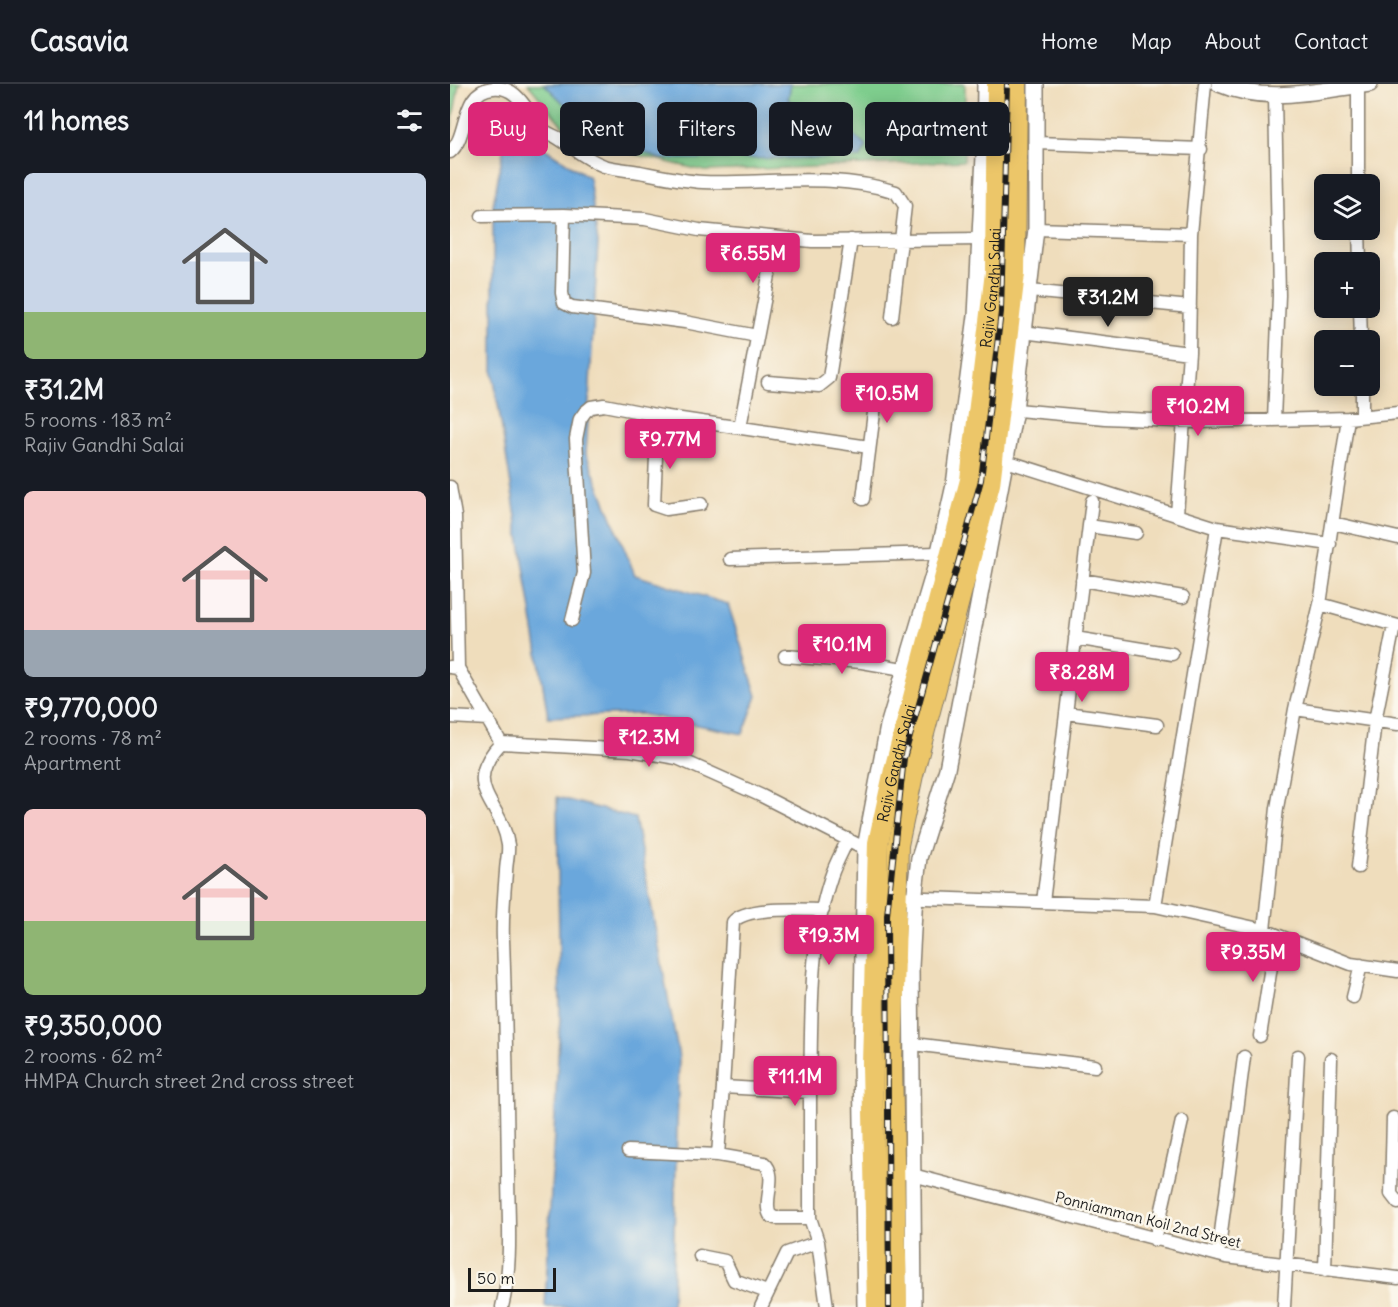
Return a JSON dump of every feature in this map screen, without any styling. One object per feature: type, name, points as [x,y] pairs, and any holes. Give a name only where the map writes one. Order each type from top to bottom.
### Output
[{"type":"main road","name":"Rajiv Gandhi Salai","points":[[877,1307],[872,1064],[872,851],[970,480],[995,272],[997,84]]},
{"type":"main road","name":"Rajiv Gandhi Salai","points":[[897,1307],[904,1172],[892,1064],[906,898],[900,833],[913,775],[990,484],[1007,409],[1015,273],[1017,84]]},
{"type":"street","points":[[864,1307],[861,1048],[872,851],[888,726],[938,553],[957,464],[976,316],[981,239],[985,84]]},
{"type":"street","points":[[914,1307],[904,1172],[913,1044],[906,898],[947,769],[1006,461],[1007,409],[1030,291],[1036,229],[1036,84]]},
{"type":"street","points":[[1177,514],[1189,353],[1191,234],[1205,84]]},
{"type":"street","points":[[1219,84],[1245,93],[1275,96],[1364,85],[1359,174]]},
{"type":"street","points":[[450,152],[459,141],[462,120],[482,91],[505,88],[518,96],[543,130],[577,154],[605,166],[701,182],[827,179],[872,184],[896,192],[905,206],[892,317]]},
{"type":"street","points":[[1274,420],[1279,295],[1275,96]]},
{"type":"street","points":[[1037,143],[1200,148]]},
{"type":"street","points":[[482,216],[564,215],[645,219],[699,230],[776,239],[981,239]]},
{"type":"street","points":[[564,215],[562,293],[564,303],[572,307],[685,322],[758,336]]},
{"type":"street","points":[[1036,229],[1191,234]]},
{"type":"street","points":[[740,427],[776,239]]},
{"type":"street","points":[[768,382],[819,386],[829,378],[850,240]]},
{"type":"street","points":[[1030,291],[1190,307]]},
{"type":"street","points":[[1023,332],[1189,353]]},
{"type":"street","points":[[1362,396],[1362,414]]},
{"type":"street","points":[[863,499],[876,397]]},
{"type":"street","points":[[572,620],[584,573],[576,439],[580,419],[591,407],[604,405],[661,416],[869,447]]},
{"type":"street","points":[[1007,409],[1105,418],[1184,421],[1348,418],[1362,414],[1398,413]]},
{"type":"street","points":[[661,416],[656,456],[654,506],[666,509],[701,504]]},
{"type":"street","points":[[1260,1036],[1270,933],[1277,808],[1295,709],[1320,604],[1348,418]]},
{"type":"street","points":[[1006,461],[1217,528],[1330,544]]},
{"type":"street","points":[[450,487],[455,516],[454,668],[501,743]]},
{"type":"street","points":[[1043,902],[1092,501]]},
{"type":"street","points":[[1333,523],[1398,538]]},
{"type":"street","points":[[1089,526],[1136,532]]},
{"type":"street","points":[[1155,906],[1217,528]]},
{"type":"street","points":[[730,559],[938,553]]},
{"type":"street","points":[[1082,580],[1183,597]]},
{"type":"street","points":[[1320,604],[1396,626],[1376,721],[1358,867]]},
{"type":"street","points":[[1075,638],[1172,654]]},
{"type":"street","points":[[785,656],[862,662],[903,669]]},
{"type":"street","points":[[1295,709],[1398,724]]},
{"type":"street","points":[[1066,713],[1157,725]]},
{"type":"street","points":[[450,717],[488,719]]},
{"type":"street","points":[[501,743],[630,750],[677,758],[762,796],[872,851]]},
{"type":"street","points":[[501,743],[487,759],[482,777],[485,793],[496,812],[508,845],[502,920],[508,1091],[509,1255],[507,1289],[502,1307]]},
{"type":"street","points":[[827,1307],[818,1242],[810,1218],[813,975],[823,910],[831,877],[848,839]]},
{"type":"street","points":[[906,898],[1155,906],[1270,933],[1339,960],[1398,971]]},
{"type":"street","points":[[718,1155],[733,922],[738,915],[753,912],[823,910]]},
{"type":"street","points":[[1353,997],[1360,965]]},
{"type":"street","points":[[913,1044],[1095,1066]]},
{"type":"street","points":[[1284,1307],[1289,1266],[1298,1056]]},
{"type":"street","points":[[1218,1255],[1245,1057]]},
{"type":"street","points":[[1325,1270],[1331,1059]]},
{"type":"street","points":[[723,1088],[810,1092]]},
{"type":"street","points":[[1393,1118],[1391,1194],[1398,1203]]},
{"type":"street","points":[[1155,1240],[1182,1121]]},
{"type":"street","points":[[628,1151],[740,1157],[767,1166],[770,1181],[767,1207],[770,1215],[775,1218],[810,1218]]},
{"type":"street","name":"Ponniamman Koil 2nd Street","points":[[904,1172],[1218,1255],[1289,1266],[1398,1278]]},
{"type":"street","points":[[761,1307],[787,1253],[818,1242]]},
{"type":"street","points":[[699,1256],[725,1261],[734,1280],[767,1292]]},
{"type":"green space","points":[[450,84],[462,84],[459,85],[450,136]]},
{"type":"green space","points":[[528,84],[965,84],[965,102],[865,102],[865,156],[964,156],[964,161],[705,171],[642,156],[645,156],[645,102],[560,102],[560,122],[548,108],[548,102],[543,102]]},
{"type":"water","points":[[544,84],[791,84],[788,100],[793,102],[769,102],[769,156],[853,156],[853,135],[865,144],[865,149],[860,158],[660,159],[645,153],[645,102],[562,102]]},
{"type":"water","points":[[548,151],[589,177],[598,243],[586,454],[635,575],[728,604],[757,696],[743,734],[641,714],[548,717],[493,373],[493,205],[502,156],[548,156]]},
{"type":"water","points":[[557,797],[635,818],[679,1057],[672,1307],[545,1307],[560,1017]]},
{"type":"railway","points":[[889,1307],[887,915],[904,758],[981,480],[1001,312],[1007,84]]}]
